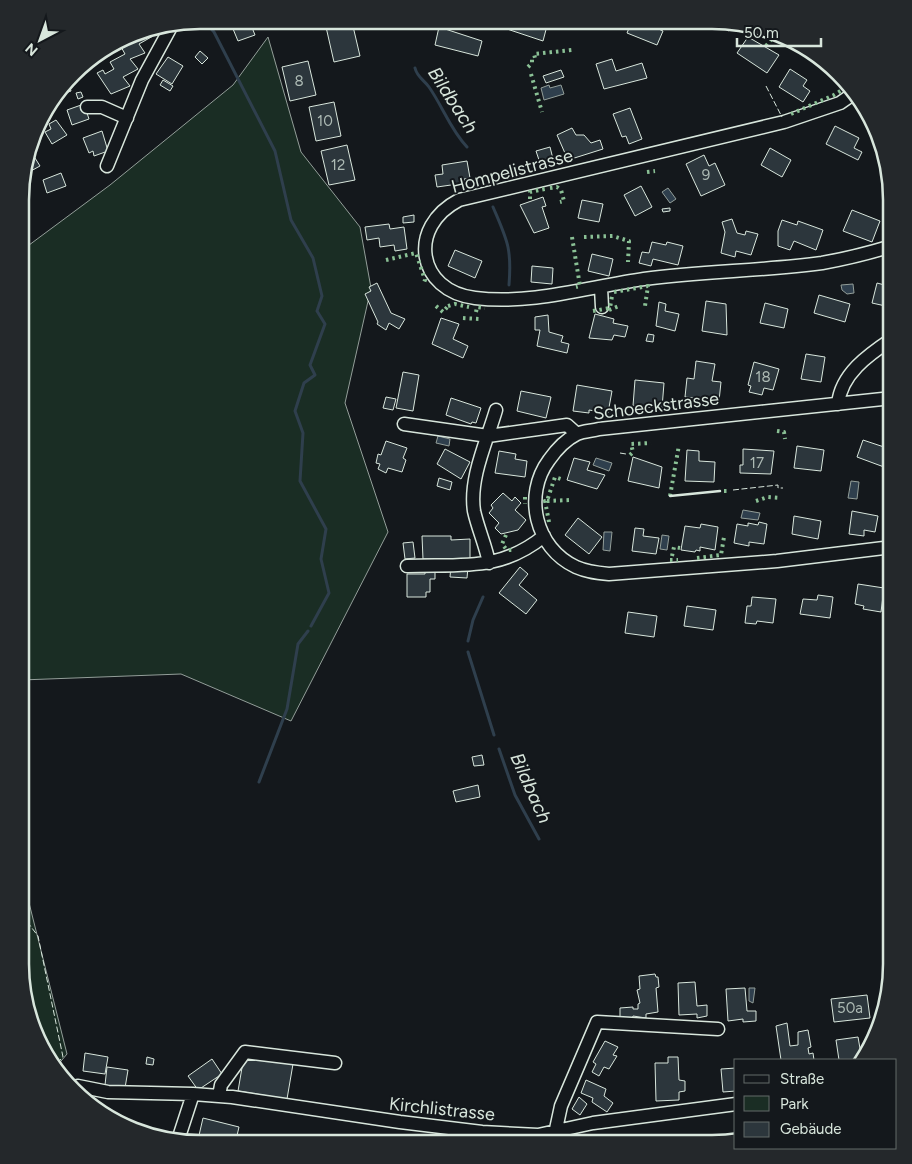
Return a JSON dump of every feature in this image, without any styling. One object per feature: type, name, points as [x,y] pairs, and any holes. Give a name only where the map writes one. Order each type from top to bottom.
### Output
[{"type":"street","points":[[107,166],[142,80],[168,32]]},
{"type":"street","name":"Hompelistrasse","points":[[849,97],[840,103],[784,122],[460,200],[438,214],[428,229],[425,243],[426,257],[432,272],[447,289],[461,295],[503,299],[543,297],[686,274],[822,263],[883,248]]},
{"type":"street","points":[[87,107],[102,107],[127,118]]},
{"type":"street","points":[[601,288],[602,307]]},
{"type":"street","points":[[838,404],[839,393],[848,376],[864,360],[883,346]]},
{"type":"street","name":"Schoeckstrasse","points":[[883,399],[637,425],[577,434],[558,448],[540,472],[535,493],[536,516],[544,536],[554,551],[570,564],[592,573],[609,574],[776,561],[883,548]]},
{"type":"street","points":[[490,563],[474,512],[473,498],[475,482],[496,410]]},
{"type":"street","points":[[404,424],[488,436],[567,425],[577,434]]},
{"type":"street","points":[[407,566],[490,563],[514,556],[544,536]]},
{"type":"street","points":[[556,1129],[561,1106],[597,1022],[718,1029]]},
{"type":"street","points":[[219,1096],[221,1085],[245,1052],[335,1062]]},
{"type":"street","name":"Kirchlistrasse","points":[[81,1087],[108,1092],[219,1096],[482,1132],[538,1134],[556,1129],[734,1104]]},
{"type":"street","points":[[180,1134],[193,1094]]},
{"type":"green space","points":[[268,37],[301,152],[360,227],[371,288],[345,403],[388,532],[291,721],[181,674],[29,680],[29,245],[110,185],[233,85]]},
{"type":"green space","points":[[29,903],[67,1054],[60,1062],[42,1030],[35,1009],[30,987]]},
{"type":"water","points":[[549,85],[550,88],[561,85],[564,94],[544,100],[541,88]]},
{"type":"water","points":[[668,188],[676,199],[670,203],[662,192]]},
{"type":"water","points":[[853,284],[854,293],[847,294],[842,290],[841,285]]},
{"type":"water","points":[[438,436],[450,439],[449,446],[436,443]]},
{"type":"water","points":[[596,458],[612,463],[609,471],[593,465]]},
{"type":"water","points":[[851,481],[859,482],[857,499],[848,498]]},
{"type":"water","points":[[743,510],[760,513],[758,520],[741,518]]},
{"type":"water","points":[[604,532],[612,532],[610,551],[603,550]]},
{"type":"water","points":[[662,535],[669,536],[667,550],[660,549]]},
{"type":"water","points":[[749,988],[755,988],[753,1003],[749,1001]]},
{"type":"building","points":[[233,29],[253,29],[255,35],[238,41]]},
{"type":"building","points":[[326,29],[354,29],[360,56],[334,62]]},
{"type":"building","points":[[439,29],[445,29],[482,41],[478,56],[435,45]]},
{"type":"building","points":[[507,29],[546,29],[543,41]]},
{"type":"building","points":[[629,29],[658,29],[663,31],[657,45],[627,33]]},
{"type":"building","points":[[153,36],[139,44],[145,53],[130,59],[138,69],[123,77],[130,86],[111,94],[97,73],[103,70],[105,74],[114,69],[110,62],[125,54],[121,48]]},
{"type":"building","points":[[748,37],[779,55],[767,73],[737,53]]},
{"type":"building","points":[[200,51],[208,58],[202,64],[195,57]]},
{"type":"building","points":[[168,57],[183,66],[172,84],[156,74]]},
{"type":"building","points":[[612,59],[616,71],[642,63],[647,78],[604,89],[596,64]]},
{"type":"building","points":[[308,61],[316,95],[290,101],[282,67]]},
{"type":"building","points":[[790,69],[807,80],[803,86],[810,91],[803,102],[779,87]]},
{"type":"building","points":[[561,70],[564,77],[546,83],[543,76]]},
{"type":"building","points":[[163,80],[173,86],[170,91],[160,85]]},
{"type":"building","points":[[81,92],[83,97],[78,99],[76,93]]},
{"type":"building","points":[[334,102],[341,136],[316,141],[309,107]]},
{"type":"building","points":[[84,104],[89,119],[72,125],[67,110]]},
{"type":"building","points":[[630,108],[642,139],[629,144],[626,136],[622,137],[613,114]]},
{"type":"building","points":[[56,120],[67,135],[52,144],[45,132],[51,129],[49,124]]},
{"type":"building","points":[[835,126],[859,138],[854,148],[862,152],[858,160],[826,144]]},
{"type":"building","points":[[572,128],[576,135],[584,135],[591,143],[600,140],[603,149],[568,160],[557,135]]},
{"type":"building","points":[[102,131],[108,151],[94,156],[93,151],[89,153],[83,138]]},
{"type":"building","points":[[347,145],[355,180],[329,185],[321,151]]},
{"type":"building","points":[[550,147],[554,163],[541,166],[536,151]]},
{"type":"building","points":[[770,148],[791,160],[782,177],[761,165]]},
{"type":"building","points":[[704,155],[709,166],[715,163],[725,185],[701,196],[686,164]]},
{"type":"building","points":[[35,157],[40,166],[31,171]]},
{"type":"building","points":[[467,161],[470,178],[464,179],[465,183],[437,187],[435,175],[443,174],[442,165]]},
{"type":"building","points":[[61,173],[66,186],[47,193],[43,180]]},
{"type":"building","points":[[641,186],[652,207],[635,216],[624,195]]},
{"type":"building","points":[[543,197],[546,206],[542,207],[549,228],[534,233],[520,205]]},
{"type":"building","points":[[582,200],[603,204],[599,222],[578,218]]},
{"type":"building","points":[[670,208],[670,211],[663,212],[662,209]]},
{"type":"building","points":[[852,210],[880,221],[872,242],[843,231]]},
{"type":"building","points":[[414,215],[414,222],[403,223],[403,217]]},
{"type":"building","points":[[732,219],[737,233],[745,235],[746,231],[758,234],[751,255],[736,251],[735,257],[721,253],[725,232],[722,222]]},
{"type":"building","points":[[782,220],[797,225],[798,221],[823,230],[816,250],[794,241],[790,250],[778,246],[778,231]]},
{"type":"building","points":[[389,224],[390,229],[404,227],[407,249],[395,251],[394,245],[380,247],[379,238],[367,240],[365,227]]},
{"type":"building","points":[[652,242],[666,245],[667,242],[683,246],[678,265],[653,259],[651,266],[639,263],[642,252],[649,253]]},
{"type":"building","points":[[455,250],[482,261],[475,278],[448,266]]},
{"type":"building","points":[[592,254],[613,259],[609,276],[588,271]]},
{"type":"building","points":[[532,266],[553,268],[552,284],[531,282]]},
{"type":"building","points":[[377,283],[391,313],[405,319],[399,329],[389,323],[386,330],[377,324],[378,322],[365,294],[371,291],[369,287]]},
{"type":"building","points":[[877,283],[883,285],[883,305],[872,303]]},
{"type":"building","points":[[819,295],[850,304],[845,322],[814,313]]},
{"type":"building","points":[[706,301],[726,304],[727,335],[702,331]]},
{"type":"building","points":[[659,302],[666,304],[665,311],[679,314],[675,331],[656,326]]},
{"type":"building","points":[[765,303],[788,309],[784,328],[760,323]]},
{"type":"building","points":[[595,314],[614,319],[613,323],[628,326],[625,337],[614,335],[612,340],[589,338]]},
{"type":"building","points":[[548,315],[549,332],[563,336],[561,342],[569,344],[567,353],[537,346],[540,330],[535,330],[535,317]]},
{"type":"building","points":[[441,318],[459,324],[453,339],[468,346],[463,358],[432,344]]},
{"type":"building","points":[[648,334],[654,335],[653,342],[646,341]]},
{"type":"building","points":[[806,354],[825,357],[821,382],[801,379]]},
{"type":"building","points":[[696,361],[715,364],[712,381],[721,382],[719,401],[685,397],[687,378],[694,379]]},
{"type":"building","points":[[754,362],[779,369],[773,390],[764,388],[762,395],[749,392],[751,386],[748,385]]},
{"type":"building","points":[[403,372],[419,375],[413,411],[396,408]]},
{"type":"building","points":[[635,380],[664,383],[662,408],[633,406]]},
{"type":"building","points":[[577,385],[612,391],[608,413],[589,410],[589,413],[573,411]]},
{"type":"building","points":[[521,391],[551,397],[546,418],[517,411]]},
{"type":"building","points":[[386,397],[396,399],[393,410],[383,408]]},
{"type":"building","points":[[451,398],[481,408],[476,423],[472,422],[471,424],[446,415]]},
{"type":"building","points":[[863,440],[883,447],[883,467],[857,457]]},
{"type":"building","points":[[386,441],[407,448],[403,458],[406,460],[402,472],[388,468],[386,473],[378,469],[380,464],[376,463],[378,454],[381,455]]},
{"type":"building","points":[[797,446],[824,450],[821,471],[794,468]]},
{"type":"building","points":[[445,449],[470,462],[461,479],[437,464]]},
{"type":"building","points":[[743,449],[774,451],[771,474],[740,473],[740,465],[743,465]]},
{"type":"building","points":[[687,450],[699,451],[699,461],[715,462],[714,482],[685,481]]},
{"type":"building","points":[[499,451],[516,454],[515,459],[527,461],[525,477],[495,473]]},
{"type":"building","points":[[633,457],[662,467],[659,488],[628,481]]},
{"type":"building","points":[[574,458],[590,462],[587,470],[605,475],[597,489],[567,480]]},
{"type":"building","points":[[439,478],[452,482],[450,490],[437,486]]},
{"type":"building","points":[[503,493],[512,501],[515,497],[521,503],[515,510],[526,520],[518,530],[501,534],[495,528],[499,523],[489,513],[493,508],[491,505]]},
{"type":"building","points":[[852,511],[878,516],[875,532],[864,530],[864,536],[849,534]]},
{"type":"building","points":[[794,516],[821,521],[818,539],[792,534]]},
{"type":"building","points":[[578,518],[602,537],[589,554],[565,535]]},
{"type":"building","points":[[759,522],[767,524],[764,544],[749,542],[749,546],[734,543],[737,524],[748,526],[748,523],[758,525]]},
{"type":"building","points":[[701,524],[718,527],[715,550],[700,547],[700,551],[696,550],[695,552],[681,550],[685,526],[700,528]]},
{"type":"building","points":[[635,528],[644,529],[643,536],[659,538],[656,554],[632,551]]},
{"type":"building","points":[[422,536],[451,536],[451,540],[470,539],[470,559],[423,559]]},
{"type":"building","points":[[413,542],[415,558],[405,559],[403,543]]},
{"type":"building","points":[[451,566],[468,567],[467,578],[450,577]]},
{"type":"building","points":[[425,567],[435,568],[435,579],[430,579],[430,592],[426,592],[426,597],[407,597],[407,574],[425,574]]},
{"type":"building","points":[[520,567],[528,574],[519,585],[537,600],[526,614],[499,593]]},
{"type":"building","points":[[858,584],[883,588],[881,612],[863,609],[864,606],[855,604]]},
{"type":"building","points":[[818,595],[833,597],[830,618],[800,614],[803,599],[817,600]]},
{"type":"building","points":[[752,597],[776,599],[773,623],[757,621],[756,624],[745,623],[747,606],[751,606]]},
{"type":"building","points":[[687,606],[716,610],[713,630],[684,626]]},
{"type":"building","points":[[628,612],[657,616],[654,637],[625,633]]},
{"type":"building","points":[[482,755],[484,765],[474,766],[472,757]]},
{"type":"building","points":[[478,785],[480,797],[456,802],[453,791]]},
{"type":"building","points":[[655,974],[658,977],[659,987],[656,988],[658,1012],[646,1014],[646,1018],[633,1016],[632,1019],[620,1019],[620,1008],[633,1007],[633,1009],[638,1009],[638,1004],[640,1003],[637,990],[640,989],[639,976]]},
{"type":"building","points":[[695,982],[697,1006],[707,1005],[707,1016],[697,1018],[697,1014],[679,1015],[678,983]]},
{"type":"building","points":[[745,988],[747,1011],[756,1011],[756,1021],[743,1022],[743,1019],[728,1021],[726,989]]},
{"type":"building","points":[[867,995],[870,1018],[834,1022],[831,999]]},
{"type":"building","points":[[787,1023],[790,1046],[798,1045],[798,1032],[808,1030],[811,1047],[808,1048],[809,1054],[813,1053],[814,1059],[781,1059],[776,1026]]},
{"type":"building","points":[[858,1037],[860,1050],[854,1059],[839,1059],[836,1040]]},
{"type":"building","points":[[605,1041],[618,1047],[613,1055],[617,1056],[609,1069],[604,1067],[599,1076],[592,1072],[596,1064],[593,1062]]},
{"type":"building","points":[[85,1053],[108,1057],[105,1074],[83,1071]]},
{"type":"building","points":[[244,1056],[293,1064],[287,1099],[238,1091]]},
{"type":"building","points":[[147,1057],[154,1059],[153,1065],[146,1064]]},
{"type":"building","points":[[668,1057],[678,1057],[679,1080],[685,1081],[685,1091],[679,1092],[679,1100],[656,1101],[655,1063],[668,1063]]},
{"type":"building","points":[[212,1059],[222,1074],[198,1090],[188,1076]]},
{"type":"building","points":[[107,1067],[128,1070],[125,1088],[105,1085]]},
{"type":"building","points":[[734,1068],[734,1091],[723,1092],[721,1069]]},
{"type":"building","points":[[586,1080],[606,1089],[604,1096],[613,1103],[607,1112],[592,1102],[593,1098],[581,1093]]},
{"type":"building","points":[[579,1097],[587,1104],[580,1115],[572,1109]]},
{"type":"building","points":[[203,1118],[239,1127],[237,1135],[199,1135]]},
{"type":"waterway","points":[[211,29],[275,151],[291,220],[313,258],[322,296],[317,311],[325,324],[310,365],[315,375],[304,383],[295,411],[303,433],[300,481],[326,529],[321,559],[329,593],[311,626]]},
{"type":"waterway","name":"Bildbach","points":[[415,68],[467,147]]},
{"type":"waterway","name":"Bildbach","points":[[493,207],[502,228],[509,253],[509,285]]},
{"type":"waterway","name":"Bildbach","points":[[468,641],[473,620],[483,597]]},
{"type":"waterway","points":[[259,782],[287,709],[298,644],[308,631]]},
{"type":"waterway","name":"Bildbach","points":[[468,652],[494,735]]},
{"type":"waterway","name":"Bildbach","points":[[499,749],[515,795],[539,839]]},
{"type":"hedge","points":[[766,46],[771,40]]},
{"type":"hedge","points":[[528,67],[532,63],[532,59],[535,58],[534,54],[572,50]]},
{"type":"hedge","points":[[531,74],[542,112]]},
{"type":"hedge","points":[[791,114],[843,89]]},
{"type":"hedge","points":[[526,171],[538,168]]},
{"type":"hedge","points":[[647,172],[655,171]]},
{"type":"hedge","points":[[550,188],[557,187],[561,190],[564,201],[560,202]]},
{"type":"hedge","points":[[530,199],[530,192],[545,189]]},
{"type":"hedge","points":[[584,237],[613,236],[629,241],[628,262]]},
{"type":"hedge","points":[[572,237],[580,286],[576,287]]},
{"type":"hedge","points":[[386,260],[416,253],[425,280],[423,285]]},
{"type":"hedge","points":[[614,292],[648,286],[645,306]]},
{"type":"hedge","points":[[593,311],[610,308],[612,296]]},
{"type":"hedge","points":[[448,306],[455,304],[469,307]]},
{"type":"hedge","points":[[436,306],[443,312],[448,306]]},
{"type":"hedge","points":[[609,310],[619,306]]},
{"type":"hedge","points":[[476,312],[477,307],[485,308]]},
{"type":"hedge","points":[[463,318],[479,319]]},
{"type":"hedge","points":[[777,431],[784,432],[785,439]]},
{"type":"hedge","points":[[630,455],[633,452],[631,444],[651,443]]},
{"type":"hedge","points":[[670,496],[679,445]]},
{"type":"hedge","points":[[549,522],[545,501],[547,501],[555,477],[561,479]]},
{"type":"hedge","points":[[724,491],[730,491]]},
{"type":"hedge","points":[[525,497],[525,504]]},
{"type":"hedge","points":[[756,501],[768,497],[781,498]]},
{"type":"hedge","points":[[547,501],[570,500]]},
{"type":"hedge","points":[[506,535],[502,544],[507,550],[513,550]]},
{"type":"hedge","points":[[697,558],[721,555],[724,537]]},
{"type":"hedge","points":[[672,556],[674,547],[680,548]]},
{"type":"hedge","points":[[670,560],[678,560]]},
{"type":"fence","points":[[766,86],[782,117]]},
{"type":"fence","points":[[620,453],[626,454]]},
{"type":"fence","points":[[733,490],[778,485],[778,488],[783,488]]},
{"type":"fence","points":[[29,924],[38,936],[63,1057],[59,1061]]},
{"type":"wall","points":[[670,496],[720,491]]}]
